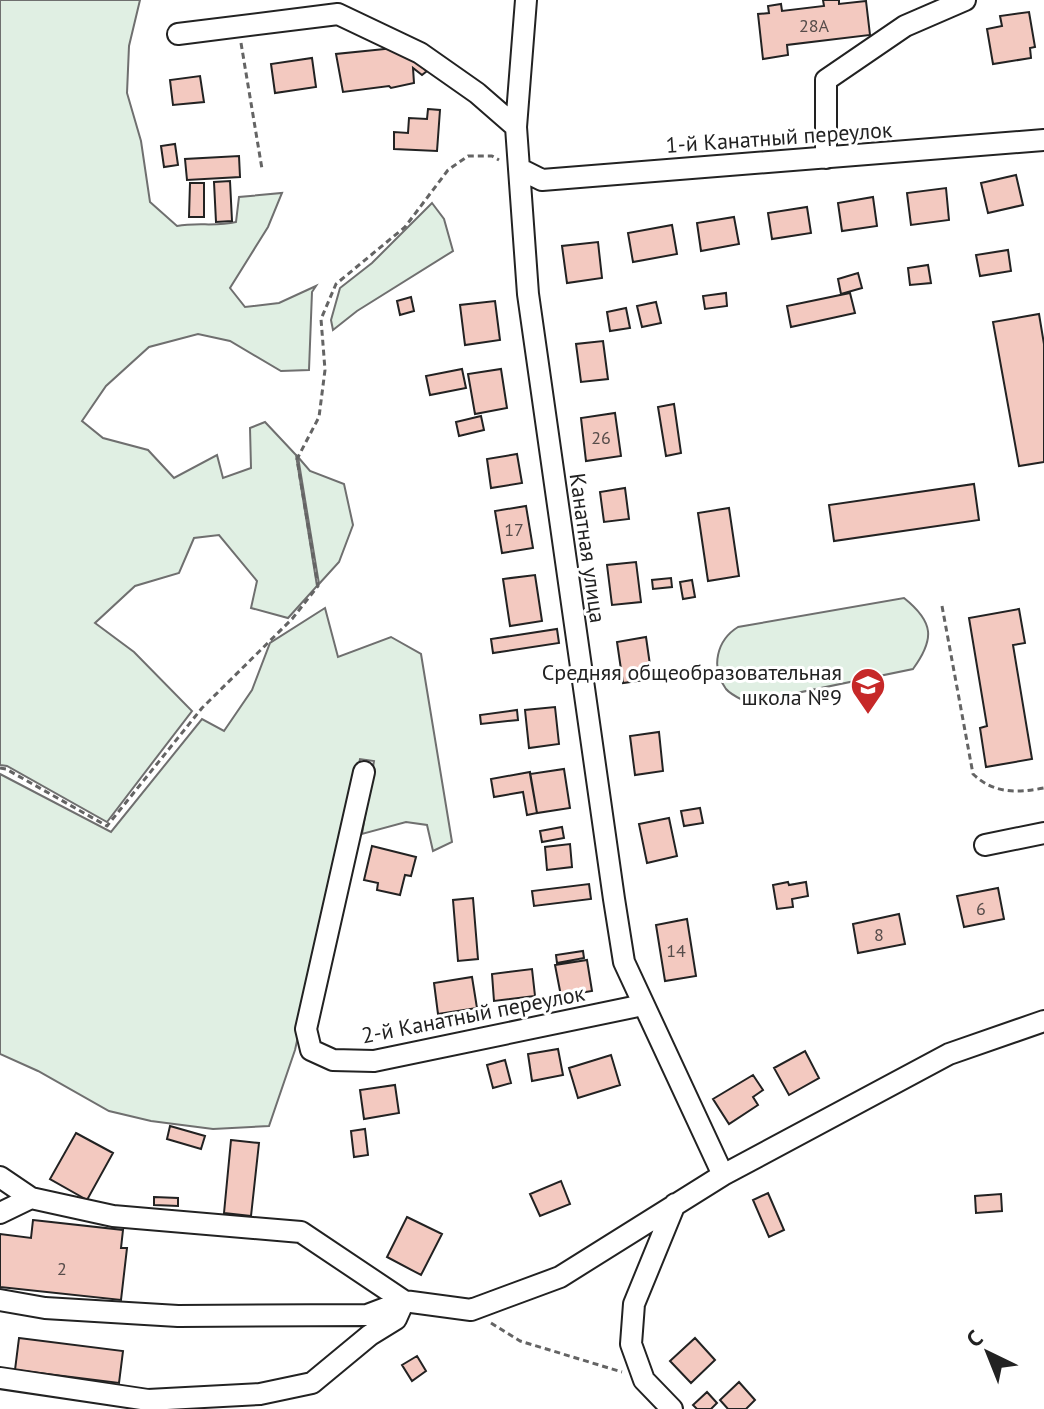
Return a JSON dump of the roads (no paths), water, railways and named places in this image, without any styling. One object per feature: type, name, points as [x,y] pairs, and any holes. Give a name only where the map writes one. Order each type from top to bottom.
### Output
[{"type":"street","name":"Канатная улица","points":[[526,0],[516,127],[528,294],[624,962],[723,1175]]},
{"type":"street","points":[[826,158],[826,80],[905,26],[965,0]]},
{"type":"street","points":[[178,34],[338,14],[420,53],[477,93],[516,127]]},
{"type":"street","name":"1-й Канатный переулок","points":[[520,169],[542,180],[1044,140]]},
{"type":"street","name":"2-й Канатный переулок","points":[[364,772],[306,1029],[311,1050],[333,1060],[374,1061],[643,1005]]},
{"type":"street","points":[[985,845],[1044,833]]},
{"type":"street","points":[[0,1177],[31,1198],[113,1216],[301,1232],[404,1301],[471,1310],[560,1277],[723,1175],[949,1054],[1044,1021]]},
{"type":"street","points":[[0,1213],[31,1198]]},
{"type":"street","points":[[672,1409],[644,1380],[631,1344],[634,1304],[675,1204]]},
{"type":"street","points":[[0,1300],[45,1308],[178,1316],[367,1315],[404,1301]]},
{"type":"street","points":[[0,1378],[148,1400],[260,1394],[312,1383],[370,1335],[396,1319],[404,1301]]},
{"type":"place","name":"Средняя общеобразовательная школа №9","points":[[868,716]]}]
